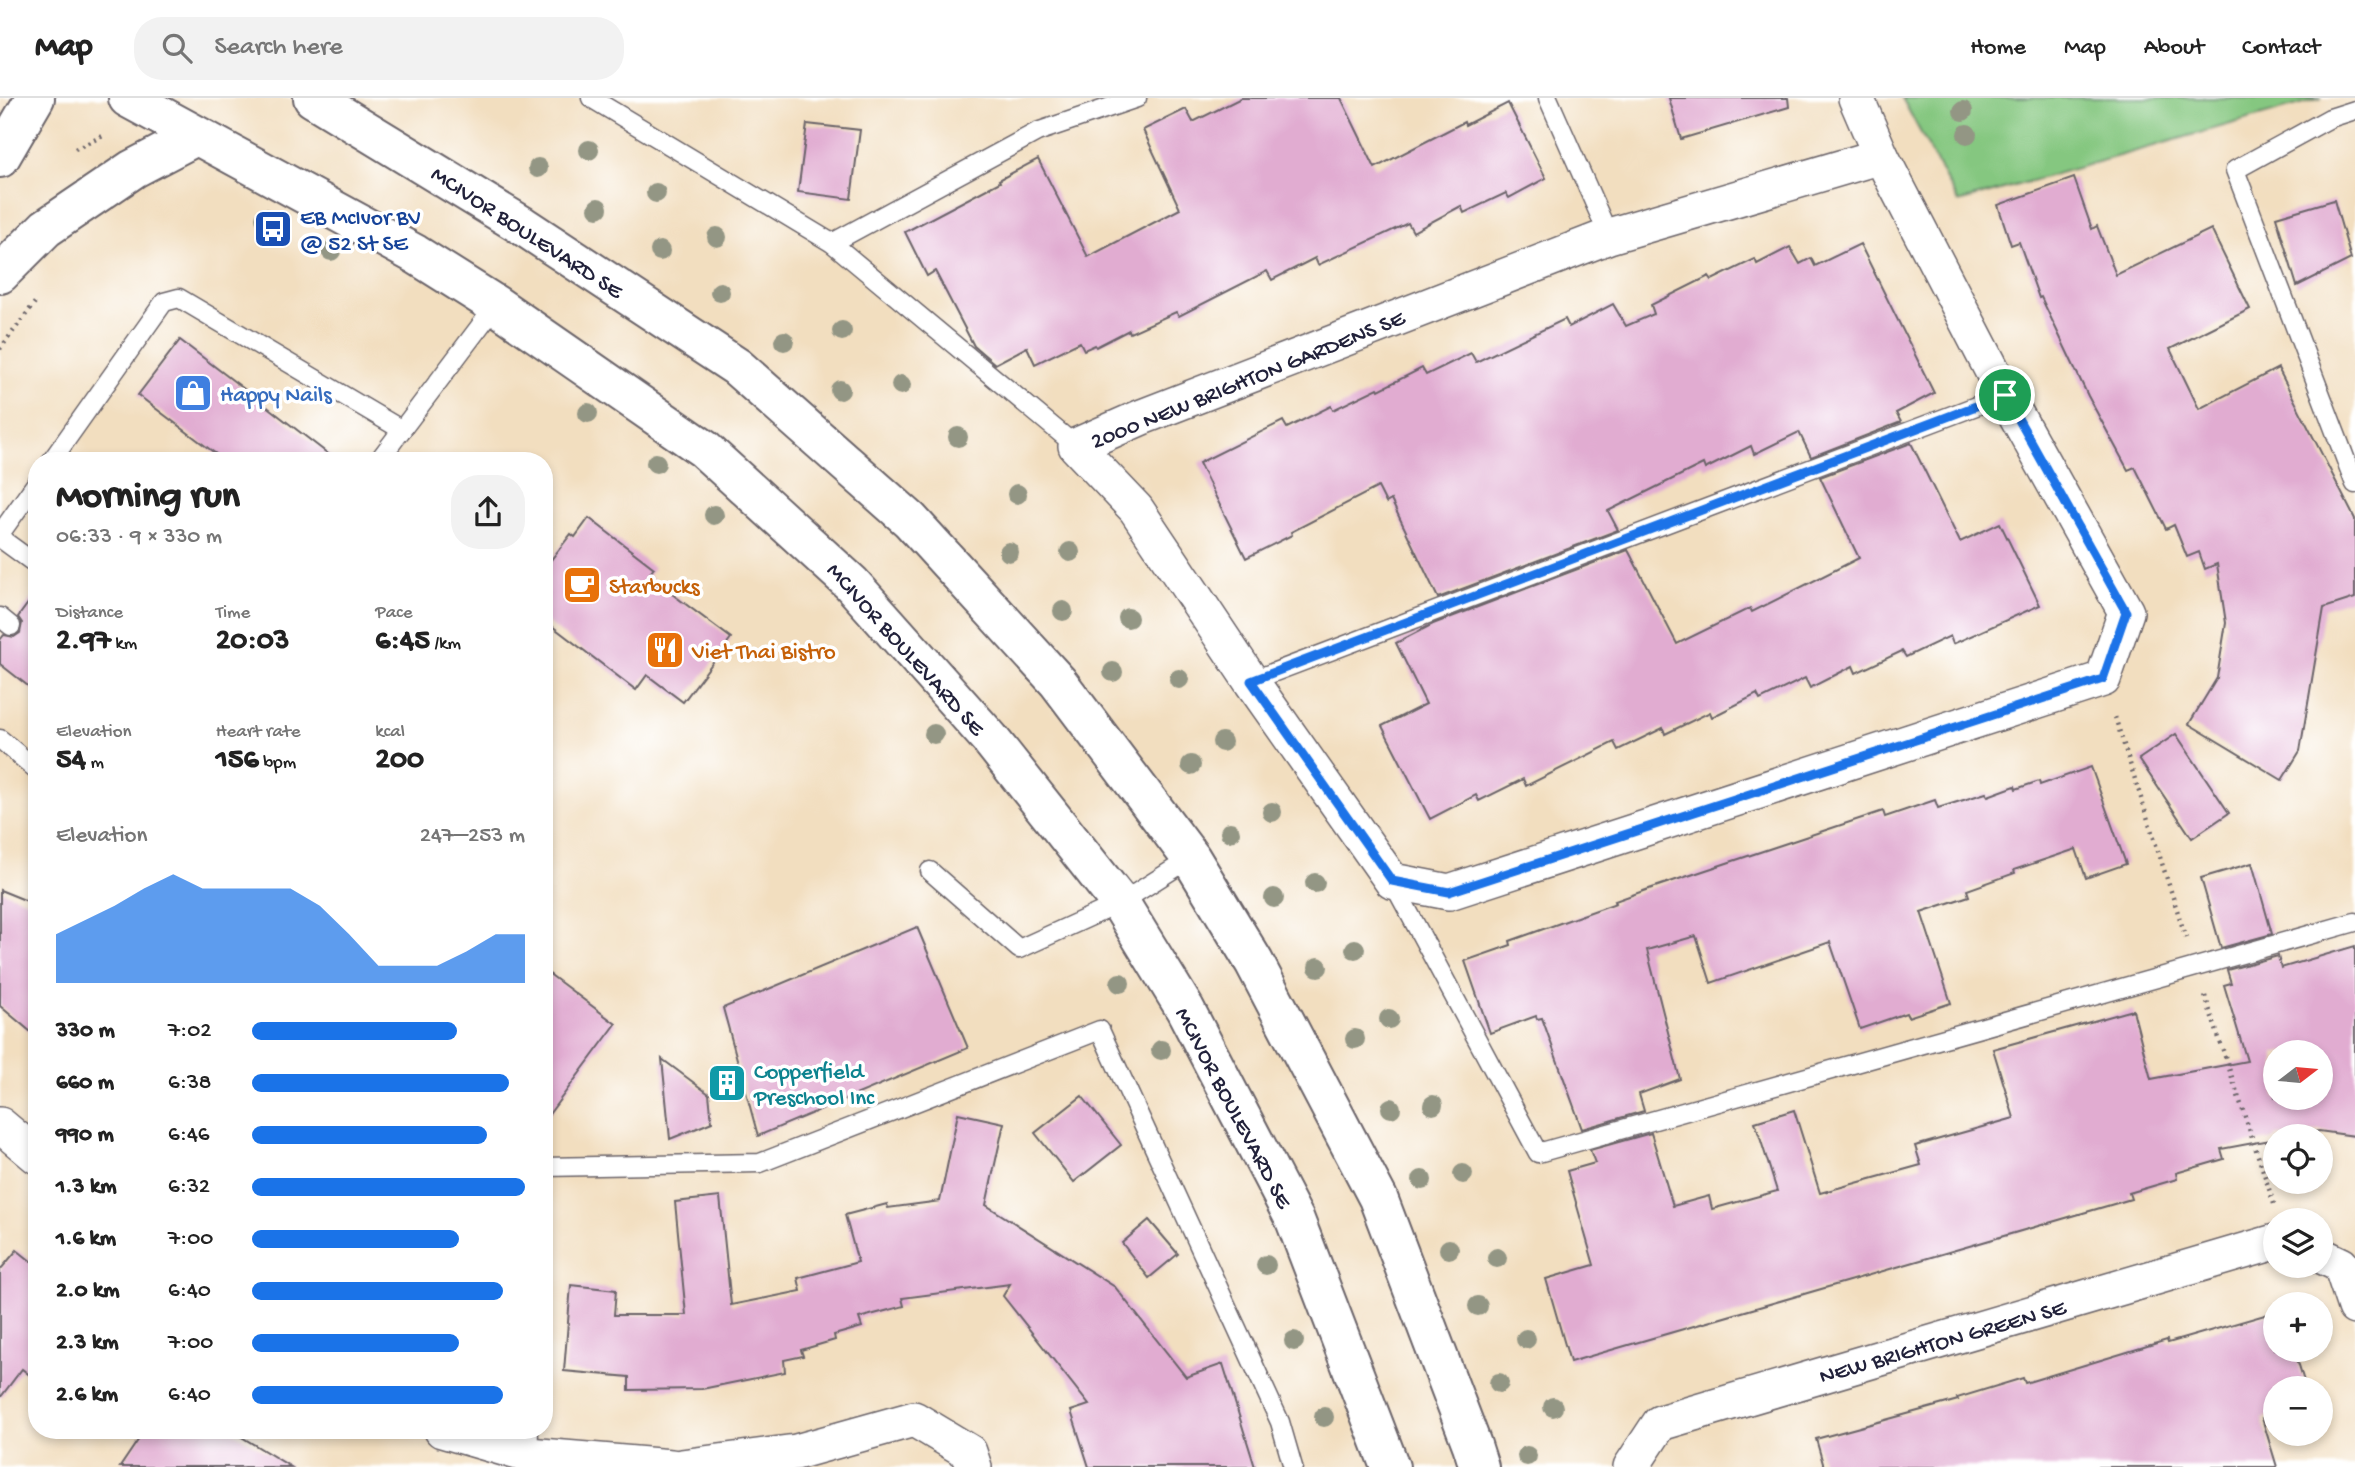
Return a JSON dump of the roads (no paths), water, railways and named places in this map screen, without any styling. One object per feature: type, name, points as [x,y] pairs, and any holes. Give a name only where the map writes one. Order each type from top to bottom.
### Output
[{"type":"main road","points":[[0,158],[35,98]]},
{"type":"main road","name":"MCIVOR BOULEVARD SE","points":[[128,98],[415,254],[496,304],[704,449],[851,583],[990,739],[1120,903],[1185,1009],[1295,1220],[1390,1467]]},
{"type":"main road","name":"MCIVOR BOULEVARD SE","points":[[323,101],[523,226],[737,368],[910,520],[1058,682],[1191,858],[1254,962],[1378,1198],[1479,1467]]},
{"type":"main road","points":[[0,274],[46,228],[133,169],[196,136]]},
{"type":"street","points":[[1392,881],[1449,892],[2103,679],[2126,612],[2005,395],[1881,156],[1856,98]]},
{"type":"street","name":"2000 NEW BRIGHTON GARDENS SE","points":[[1392,881],[1251,681],[1136,509],[1076,446],[1142,416],[1609,236],[1881,156]]},
{"type":"street","points":[[0,1125],[28,1148]]},
{"type":"street","name":"NEW BRIGHTON GREEN SE","points":[[1631,1467],[1660,1423],[2263,1245]]},
{"type":"street","points":[[2333,1261],[2342,1265],[2355,1307]]},
{"type":"street","points":[[681,1467],[796,1452],[914,1419],[970,1452],[974,1467]]},
{"type":"street","points":[[479,1439],[528,1451],[671,1467]]},
{"type":"lane","points":[[592,98],[832,243],[1076,446]]},
{"type":"lane","points":[[832,243],[1037,132],[1138,98]]},
{"type":"lane","points":[[1548,98],[1609,236]]},
{"type":"lane","points":[[2355,110],[2330,118],[2235,170],[2355,484]]},
{"type":"lane","points":[[58,452],[164,302],[179,298],[402,430]]},
{"type":"lane","points":[[385,452],[496,304]]},
{"type":"lane","points":[[1251,681],[2005,395]]},
{"type":"lane","points":[[28,495],[0,536],[28,558]]},
{"type":"lane","points":[[0,739],[28,762]]},
{"type":"lane","points":[[930,871],[1019,949],[1120,903],[1191,858]]},
{"type":"lane","points":[[1392,881],[1538,1153],[2355,922]]},
{"type":"lane","points":[[553,1167],[760,1163],[1100,1030],[1280,1422],[1293,1467]]},
{"type":"place","name":"EB McIvor BV @ 52 St SE","points":[[273,229]]},
{"type":"place","name":"Happy Nails","points":[[193,393]]},
{"type":"place","name":"Starbucks","points":[[582,585]]},
{"type":"place","name":"Viet Thai Bistro","points":[[665,650]]},
{"type":"place","name":"Copperfield Preschool Inc","points":[[727,1083]]}]
